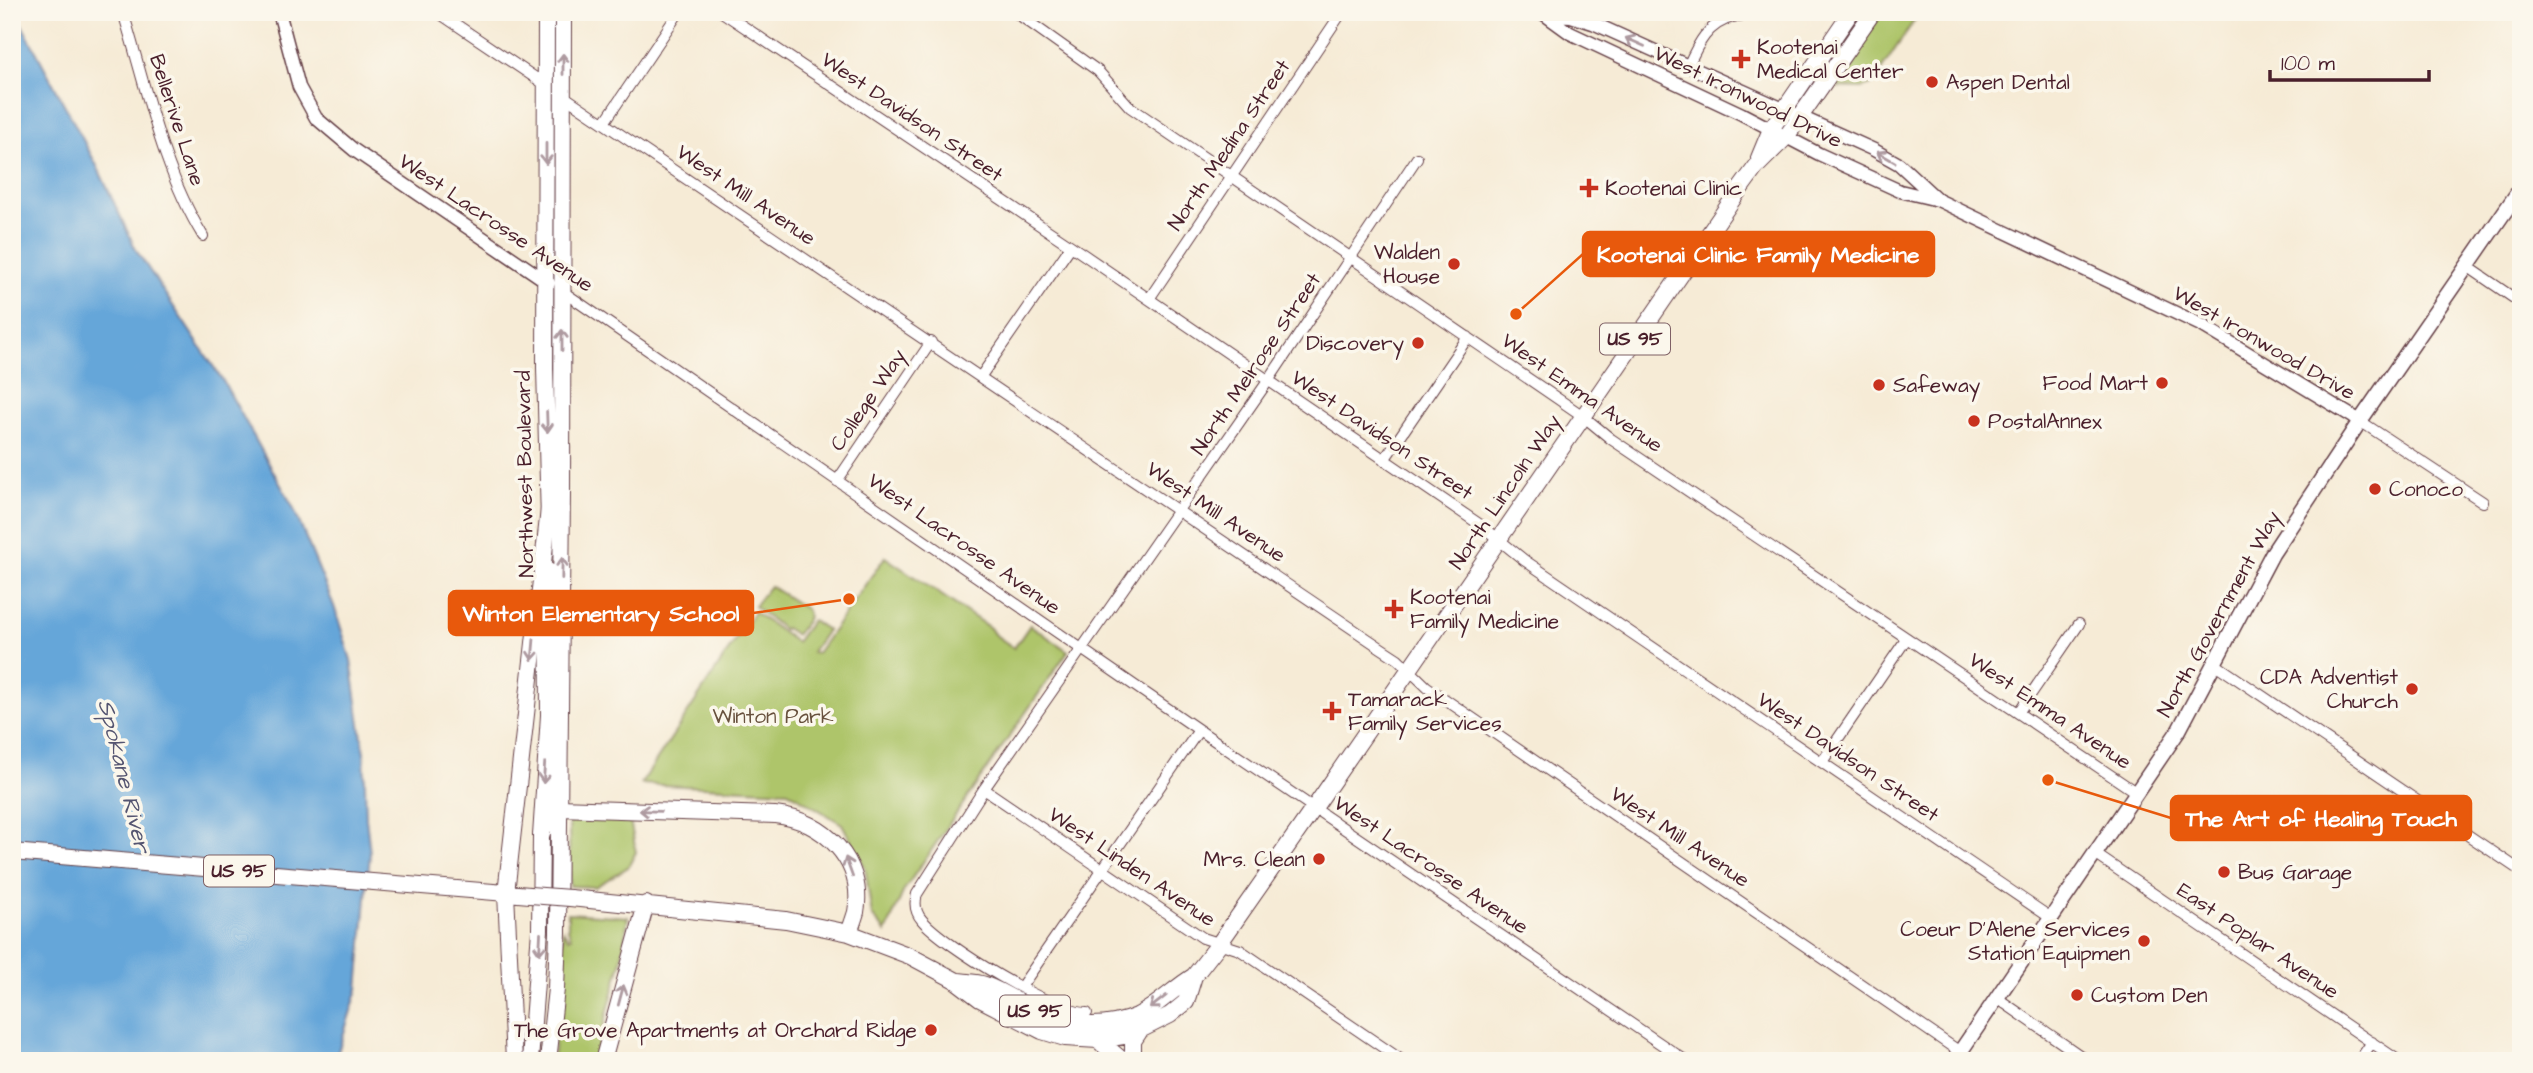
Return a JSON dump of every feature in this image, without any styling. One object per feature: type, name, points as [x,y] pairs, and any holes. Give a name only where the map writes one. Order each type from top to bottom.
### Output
[{"type":"main road","name":"Northwest Boulevard","points":[[530,1061],[540,930],[541,836],[549,715],[550,509],[545,368],[546,12]]},
{"type":"main road","name":"Northwest Boulevard","points":[[548,1061],[556,989],[559,808],[563,12]]},
{"type":"main road","name":"US 95","points":[[1778,133],[1784,110],[1851,12]]},
{"type":"main road","name":"US 95","points":[[1778,133],[1800,117],[1873,12]]},
{"type":"main road","name":"North Lincoln Way","points":[[1219,944],[1778,133]]},
{"type":"main road","name":"North Government Way","points":[[1957,1056],[2179,730],[2272,554],[2521,188]]},
{"type":"main road","points":[[514,1061],[506,893],[550,509]]},
{"type":"main road","points":[[541,836],[549,814],[559,808],[775,815],[802,820],[829,836],[840,847],[849,863],[856,912],[849,933]]},
{"type":"main road","name":"US 95","points":[[12,852],[646,904],[786,920],[849,933],[901,952],[956,980],[980,999],[1042,1031],[1065,1038],[1098,1040],[1139,1032],[1170,1015],[1186,1002],[1194,976]]},
{"type":"main road","points":[[603,1061],[646,904]]},
{"type":"main road","name":"US 95","points":[[956,980],[983,984],[1043,1015],[1067,1023],[1092,1026],[1136,1016],[1156,1005],[1173,989],[1194,976],[1219,944]]},
{"type":"main road","points":[[1133,1061],[1133,1041],[1139,1032]]},
{"type":"main road","points":[[1098,1040],[1123,1061]]},
{"type":"street","name":"Bellerive Lane","points":[[123,12],[173,175],[203,236]]},
{"type":"street","name":"West Lacrosse Avenue","points":[[279,12],[299,87],[317,118],[354,150],[1686,1061]]},
{"type":"street","points":[[604,123],[679,12]]},
{"type":"street","name":"West Davidson Street","points":[[722,12],[1149,299],[1498,539],[1524,560],[2051,918]]},
{"type":"street","name":"West Emma Avenue","points":[[1015,12],[1098,71],[1130,107],[1583,416],[1611,439],[2137,793]]},
{"type":"street","name":"North Medina Street","points":[[1149,299],[1342,12]]},
{"type":"street","points":[[1688,66],[1704,35],[1714,25],[1755,12]]},
{"type":"street","name":"West Ironwood Drive","points":[[1544,14],[1571,16],[1594,23],[1874,149],[1899,164],[1938,201]]},
{"type":"street","name":"West Ironwood Drive","points":[[1544,14],[1570,33],[1900,191],[1938,201],[2203,326],[2360,421],[2483,502]]},
{"type":"street","name":"West Mill Avenue","points":[[442,15],[931,342],[1381,648],[1427,687],[1957,1056]]},
{"type":"street","name":"North Melrose Street","points":[[1021,987],[986,967],[930,927],[921,918],[915,905],[917,894],[984,789],[1268,381],[1418,158]]},
{"type":"street","points":[[981,376],[1071,246]]},
{"type":"street","points":[[2467,266],[2521,303]]},
{"type":"street","points":[[1384,460],[1468,337]]},
{"type":"street","name":"College Way","points":[[837,481],[931,342]]},
{"type":"street","points":[[2018,713],[2079,624]]},
{"type":"street","points":[[1822,762],[1907,638]]},
{"type":"street","points":[[2215,664],[2521,871]]},
{"type":"street","points":[[1087,1013],[1058,1006],[1021,987],[1199,730]]},
{"type":"street","name":"West Linden Avenue","points":[[984,789],[1203,939],[1240,950],[1403,1061]]},
{"type":"street","name":"East Poplar Avenue","points":[[2095,854],[2399,1061]]},
{"type":"street","points":[[1997,998],[2088,1061]]},
{"type":"street","points":[[2359,1061],[2372,1042]]},
{"type":"green space","points":[[1883,12],[1920,12],[1871,85],[1862,88],[1827,87]]},
{"type":"green space","name":"Winton Park","points":[[885,557],[990,628],[1014,648],[1030,625],[1068,651],[904,890],[886,932],[872,916],[865,867],[842,824],[788,791],[641,784],[754,612],[796,642],[812,620],[827,630],[812,652],[817,653]]},
{"type":"green space","points":[[770,586],[808,612],[807,619],[796,635],[785,628],[784,630],[754,606]]},
{"type":"green space","points":[[586,816],[630,820],[636,852],[628,867],[595,887],[570,886],[569,822],[586,820]]},
{"type":"green space","points":[[568,913],[628,917],[621,963],[594,1061],[553,1061],[563,930],[568,938],[571,937]]},
{"type":"water","name":"Spokane River","points":[[12,12],[15,12],[97,166],[136,250],[223,381],[293,507],[334,606],[351,660],[364,752],[370,853],[358,989],[335,1061],[12,1061]]},
{"type":"place","name":"Kootenai Medical Center","points":[[1741,59]]},
{"type":"place","name":"Aspen Dental","points":[[1932,82]]},
{"type":"place","name":"Kootenai Clinic","points":[[1589,188]]},
{"type":"place","name":"Walden House","points":[[1454,264]]},
{"type":"place","name":"Kootenai Clinic Family Medicine","points":[[1516,314]]},
{"type":"place","name":"Discovery","points":[[1418,343]]},
{"type":"place","name":"Food Mart","points":[[2162,383]]},
{"type":"place","name":"Safeway","points":[[1879,385]]},
{"type":"place","name":"PostalAnnex","points":[[1974,421]]},
{"type":"place","name":"Conoco","points":[[2375,489]]},
{"type":"place","name":"Winton Elementary School","points":[[849,599]]},
{"type":"place","name":"Kootenai Family Medicine","points":[[1394,609]]},
{"type":"place","name":"CDA Adventist Church","points":[[2412,689]]},
{"type":"place","name":"Tamarack Family Services","points":[[1332,711]]},
{"type":"place","name":"The Art of Healing Touch","points":[[2048,780]]},
{"type":"place","name":"Mrs. Clean","points":[[1319,859]]},
{"type":"place","name":"Bus Garage","points":[[2224,872]]},
{"type":"place","name":"Coeur D'Alene Services Station Equipmen","points":[[2144,941]]},
{"type":"place","name":"Custom Den","points":[[2077,995]]},
{"type":"place","name":"The Grove Apartments at Orchard Ridge","points":[[931,1030]]}]
